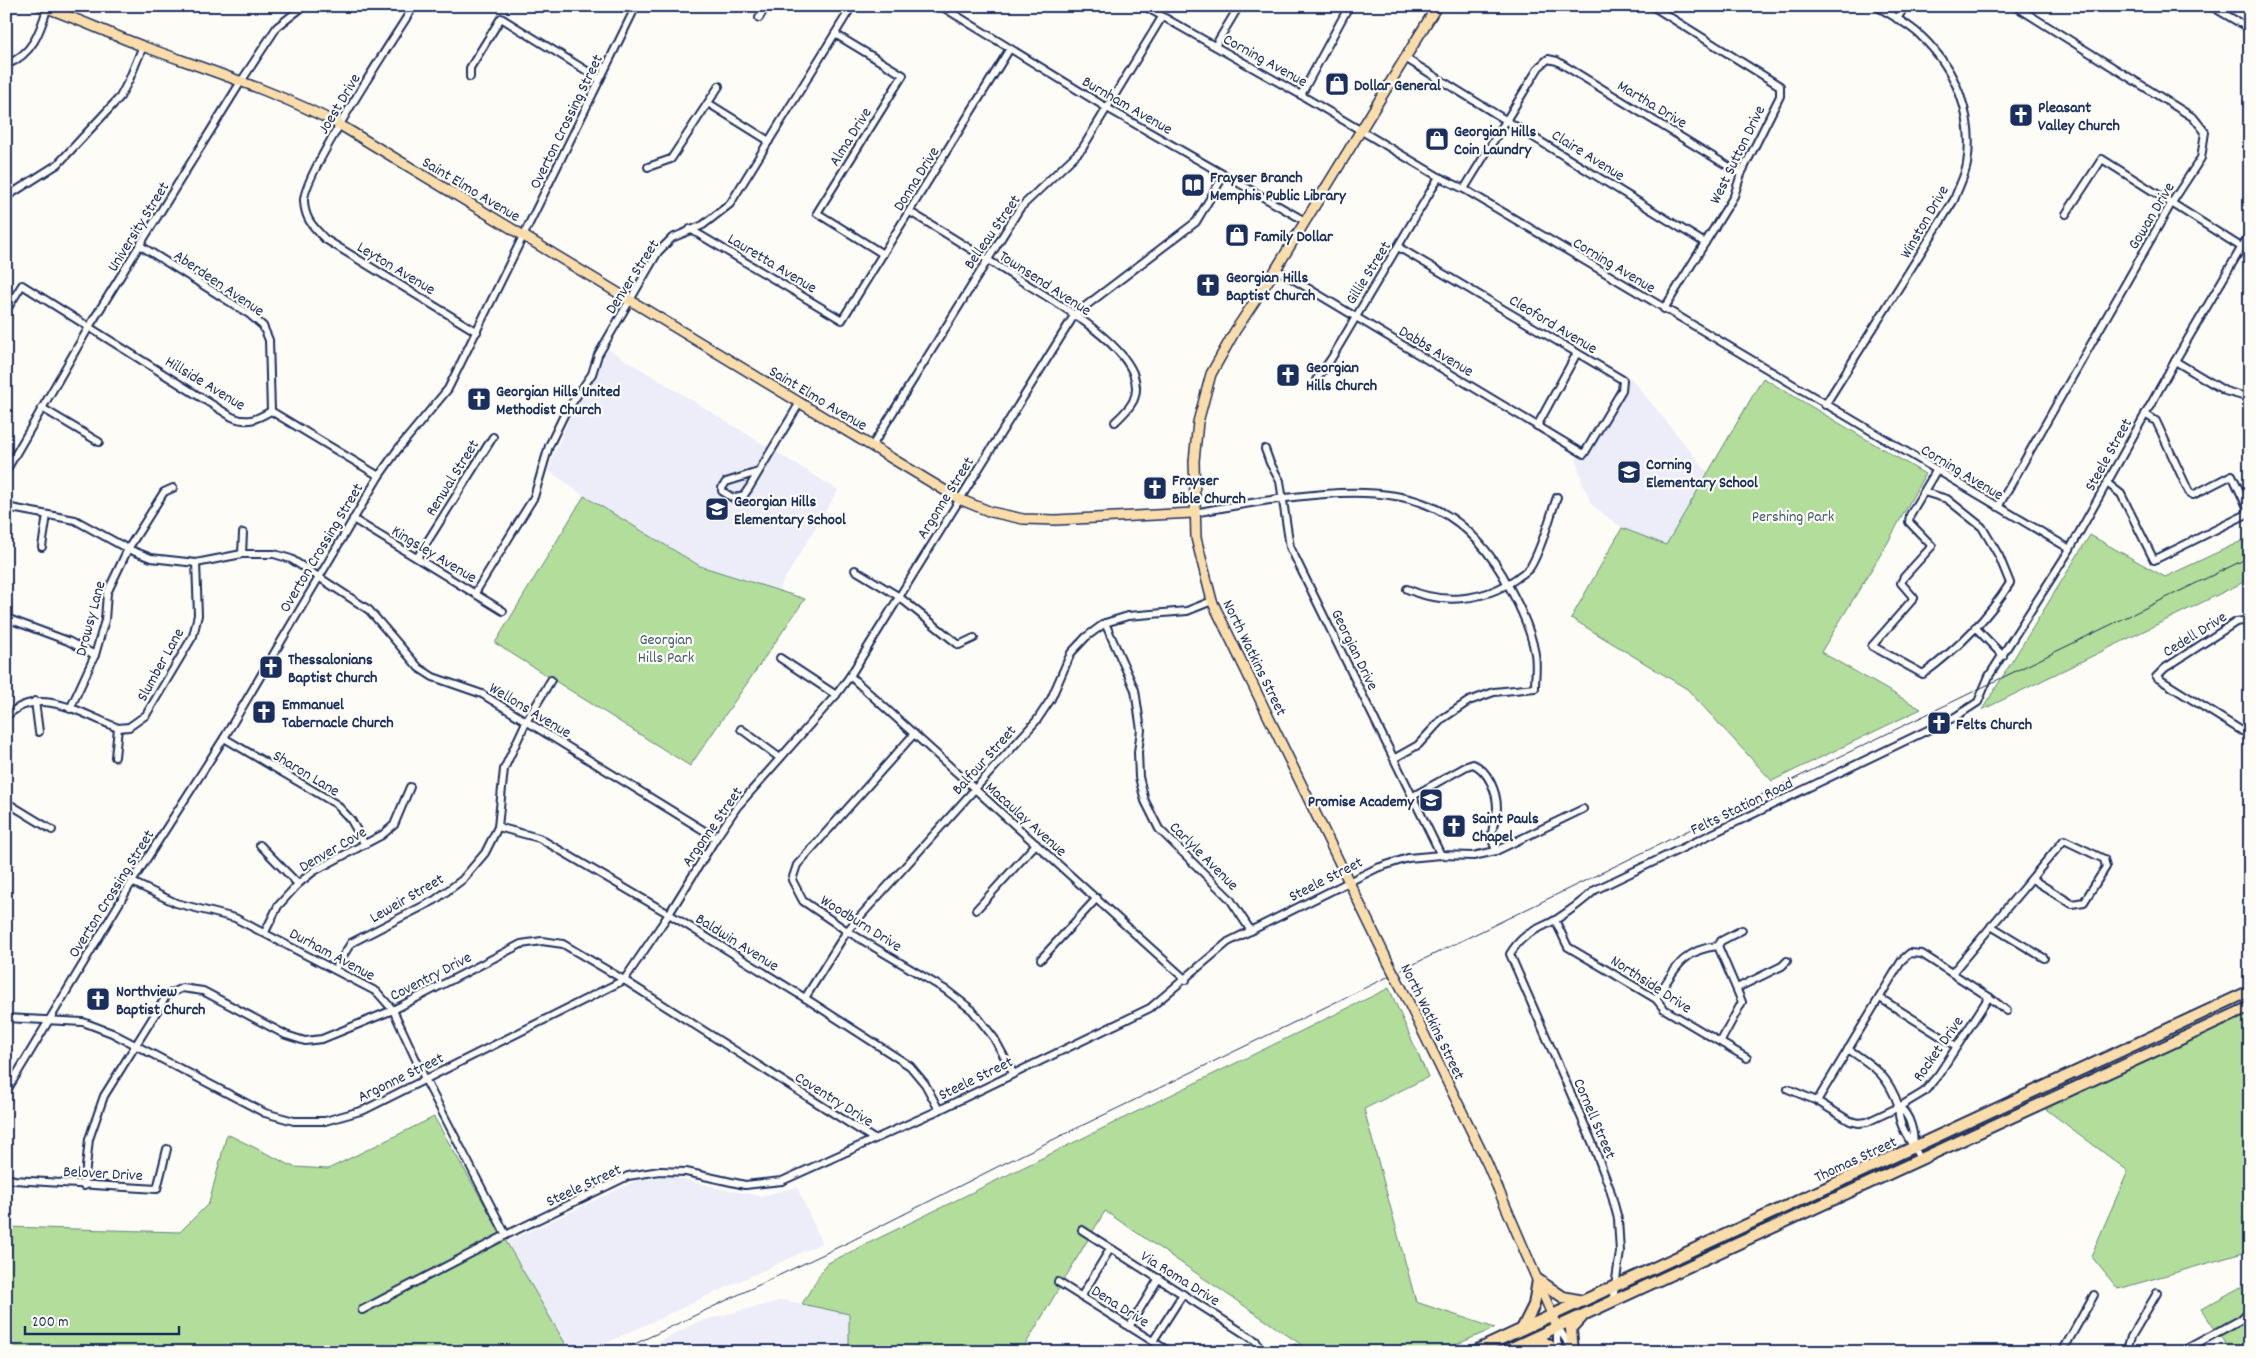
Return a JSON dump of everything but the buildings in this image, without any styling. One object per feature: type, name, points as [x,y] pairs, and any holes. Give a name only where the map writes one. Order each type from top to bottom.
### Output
[{"type":"highway","name":"Thomas Street","points":[[1473,1352],[2250,991]]},
{"type":"highway","name":"Thomas Street","points":[[1503,1352],[2250,1007]]},
{"type":"highway","points":[[2006,1104],[2013,1116]]},
{"type":"highway","points":[[1522,1329],[1534,1304],[1538,1280],[1563,1297],[1582,1301]]},
{"type":"highway","points":[[1573,1352],[1571,1330],[1588,1312]]},
{"type":"highway","points":[[1522,1342],[1539,1341],[1548,1344],[1556,1352]]},
{"type":"main road","name":"North Watkins Street","points":[[1438,6],[1235,331],[1211,374],[1198,422],[1194,461],[1196,538],[1212,601],[1487,1163],[1557,1326]]},
{"type":"main road","name":"Saint Elmo Avenue","points":[[46,7],[142,46],[242,80],[307,107],[340,125],[628,301],[872,446],[958,500],[991,512],[1023,519],[1056,520],[1194,513]]},
{"type":"street","name":"University Street","points":[[6,471],[89,327],[141,246],[242,80],[277,28],[304,6]]},
{"type":"street","name":"Joest Drive","points":[[307,220],[303,199],[307,184],[340,125],[414,6]]},
{"type":"street","name":"Overton Crossing Street","points":[[6,1092],[132,882],[224,738],[378,476],[398,449],[442,399],[477,332],[636,6]]},
{"type":"street","points":[[759,18],[766,6]]},
{"type":"street","name":"Denver Street","points":[[475,593],[534,497],[549,446],[565,413],[592,374],[598,355],[658,252],[672,238],[690,228],[703,225],[730,204],[852,6]]},
{"type":"street","name":"Burnham Avenue","points":[[941,6],[1009,50],[1304,221]]},
{"type":"street","name":"Corning Avenue","points":[[1144,6],[1301,94],[1439,177],[1464,189],[2070,549]]},
{"type":"street","points":[[1215,46],[1239,6]]},
{"type":"street","points":[[1301,94],[1350,6]]},
{"type":"street","name":"West Sutton Drive","points":[[1652,6],[1780,86],[1780,96],[1742,174],[1734,196],[1664,309]]},
{"type":"street","name":"Winston Drive","points":[[1825,405],[1954,200],[1967,164],[1968,122],[1959,88],[1946,65],[1921,35],[1876,6]]},
{"type":"street","points":[[1897,19],[1905,6]]},
{"type":"street","name":"Gowan Drive","points":[[1998,507],[2171,204],[2201,158],[2205,132],[2194,118],[2015,6]]},
{"type":"street","points":[[2211,6],[2250,30]]},
{"type":"street","points":[[6,65],[16,61],[28,51],[38,38],[46,7]]},
{"type":"street","name":"Belleau Street","points":[[872,446],[986,259],[1020,208],[1082,149],[1162,17]]},
{"type":"street","points":[[470,77],[470,68],[500,18],[600,79]]},
{"type":"street","name":"Alma Drive","points":[[835,34],[903,75],[817,213],[883,254]]},
{"type":"street","points":[[7,193],[58,164],[120,97],[130,80],[142,46]]},
{"type":"street","name":"Donna Drive","points":[[842,320],[1009,50]]},
{"type":"street","name":"Claire Avenue","points":[[1405,58],[1706,243]]},
{"type":"street","name":"Martha Drive","points":[[1507,119],[1539,67],[1548,59],[1557,61],[1742,174]]},
{"type":"street","points":[[648,167],[671,159],[719,86]]},
{"type":"street","points":[[708,103],[769,141]]},
{"type":"street","points":[[1464,189],[1507,119]]},
{"type":"street","points":[[2066,214],[2102,159],[2241,247]]},
{"type":"street","name":"Argonne Street","points":[[6,1018],[83,1022],[112,1033],[266,1113],[294,1121],[325,1121],[364,1110],[624,980],[669,914],[737,807],[836,695],[850,676],[1075,314],[1196,222],[1224,176]]},
{"type":"street","name":"Gillie Street","points":[[1316,380],[1331,359],[1439,177]]},
{"type":"street","name":"Townsend Avenue","points":[[910,212],[1075,314],[1122,355],[1133,374],[1135,394],[1132,407],[1115,422]]},
{"type":"street","name":"Leyton Avenue","points":[[307,220],[325,239],[477,332]]},
{"type":"street","name":"Lauretta Avenue","points":[[690,228],[842,320]]},
{"type":"street","name":"Steele Street","points":[[1986,686],[1990,676],[2070,549],[2175,361],[2250,233]]},
{"type":"street","name":"Aberdeen Avenue","points":[[141,246],[249,314],[263,326],[269,340],[271,411]]},
{"type":"street","name":"Cleoford Avenue","points":[[1398,247],[1623,380],[1622,390],[1584,454]]},
{"type":"street","name":"Dabbs Avenue","points":[[1276,268],[1584,454]]},
{"type":"street","name":"Hillside Avenue","points":[[6,311],[22,285],[232,418],[254,421],[271,411]]},
{"type":"street","points":[[1537,426],[1577,353]]},
{"type":"street","points":[[2175,361],[2225,391],[2250,398]]},
{"type":"street","points":[[758,472],[726,482],[722,491],[733,498],[739,498],[749,488],[799,404]]},
{"type":"street","points":[[42,408],[99,442]]},
{"type":"street","points":[[271,411],[378,476]]},
{"type":"street","points":[[2107,483],[2121,494],[2154,560],[2245,515],[2248,509],[2232,475],[2193,495],[2189,492],[2156,421],[2145,414]]},
{"type":"street","name":"Renwal Street","points":[[417,558],[492,437]]},
{"type":"street","name":"Georgian Drive","points":[[1265,449],[1270,463],[1279,477],[1290,547],[1441,855]]},
{"type":"street","points":[[1924,492],[1947,499],[1982,527],[1999,556],[2010,583],[1975,627],[1946,657],[1923,674],[1872,646],[1914,598],[1901,583],[1904,577],[1932,546],[1909,522],[1910,515],[1936,471]]},
{"type":"street","name":"Drowsy Lane","points":[[70,709],[96,655],[105,620],[108,593],[128,549],[164,492],[173,488]]},
{"type":"street","name":"Saint Elmo Avenue","points":[[1194,513],[1283,497],[1360,491],[1396,494],[1428,504],[1461,524],[1489,552],[1526,620],[1535,655],[1535,688],[1494,692],[1469,701],[1442,719],[1418,745],[1395,758]]},
{"type":"street","points":[[1406,589],[1419,594],[1463,599],[1484,595],[1508,584],[1531,568],[1557,497]]},
{"type":"street","name":"Wellons Avenue","points":[[6,507],[75,520],[128,549],[151,558],[196,563],[242,554],[274,554],[291,559],[369,610],[419,668],[433,677],[482,694],[716,838]]},
{"type":"street","points":[[42,547],[47,515]]},
{"type":"street","name":"Kingsley Avenue","points":[[353,519],[503,611]]},
{"type":"street","points":[[242,554],[243,533]]},
{"type":"street","name":"Slumber Lane","points":[[118,728],[129,727],[146,715],[193,636],[198,615],[196,563]]},
{"type":"street","points":[[855,570],[898,596],[960,645],[974,638]]},
{"type":"street","name":"Balfour Street","points":[[804,998],[847,931],[1037,720],[1051,699],[1070,653],[1086,637],[1105,623],[1128,616],[1187,612],[1212,601]]},
{"type":"street","points":[[6,618],[96,655]]},
{"type":"street","name":"Cedell Drive","points":[[2250,620],[2236,622],[2165,668],[2156,677],[2250,736]]},
{"type":"street","name":"Carlyle Avenue","points":[[1105,623],[1135,690],[1141,730],[1138,752],[1139,777],[1146,802],[1159,829],[1230,899],[1252,931]]},
{"type":"street","points":[[1975,627],[2003,656]]},
{"type":"street","points":[[780,658],[836,695]]},
{"type":"street","name":"Macaulay Avenue","points":[[850,676],[1186,980]]},
{"type":"street","name":"Leweir Street","points":[[335,969],[351,943],[435,900],[462,880],[485,853],[498,827],[504,769],[526,722],[551,680]]},
{"type":"street","name":"Felts Station Road","points":[[1510,954],[1518,941],[1528,933],[1555,920],[1580,904],[1595,890],[1955,717],[1978,702],[1986,686]]},
{"type":"street","points":[[6,717],[15,708],[35,701],[49,701],[118,728],[115,757]]},
{"type":"street","points":[[35,701],[39,732]]},
{"type":"street","points":[[741,729],[780,758]]},
{"type":"street","name":"Woodburn Drive","points":[[914,734],[797,865],[792,880],[803,901],[847,931],[946,990],[972,1010],[994,1038],[1013,1073]]},
{"type":"street","name":"Sharon Lane","points":[[224,738],[336,804],[350,820],[364,843]]},
{"type":"street","points":[[1413,796],[1467,766],[1473,764],[1478,766],[1485,773],[1496,798],[1497,808],[1492,839],[1496,851]]},
{"type":"street","name":"Denver Cove","points":[[265,932],[278,906],[298,884],[314,871],[382,835],[394,824],[410,787]]},
{"type":"street","points":[[6,802],[52,830]]},
{"type":"street","name":"Steele Street","points":[[362,1310],[506,1235],[628,1176],[660,1171],[686,1172],[745,1186],[782,1181],[939,1110],[1150,1008],[1186,980],[1228,942],[1377,868],[1408,858],[1441,855],[1473,856],[1496,851],[1583,809]]},
{"type":"street","name":"Baldwin Avenue","points":[[498,827],[539,838],[669,914],[910,1066],[925,1084],[939,1110]]},
{"type":"street","points":[[1952,973],[2064,840],[2104,859],[2106,866],[2084,902],[2072,904],[2032,879]]},
{"type":"street","points":[[976,910],[1036,844]]},
{"type":"street","points":[[260,845],[298,884]]},
{"type":"street","name":"Durham Avenue","points":[[132,882],[176,903],[235,918],[377,992],[393,1010],[425,1080],[506,1235]]},
{"type":"street","points":[[1041,960],[1097,898]]},
{"type":"street","name":"Northside Drive","points":[[1555,920],[1568,947],[1656,999],[1664,1009],[1747,1058]]},
{"type":"street","points":[[1991,926],[2044,958]]},
{"type":"street","points":[[1718,946],[1721,941],[1742,930]]},
{"type":"street","name":"Coventry Drive","points":[[84,1186],[90,1139],[104,1096],[134,1045],[167,995],[182,988],[204,992],[286,1035],[305,1041],[322,1039],[393,1010],[521,944],[542,940],[563,944],[624,980],[874,1139]]},
{"type":"street","points":[[1656,999],[1675,967],[1690,953],[1706,947],[1718,946]]},
{"type":"street","points":[[1718,946],[1742,1002],[1721,1041]]},
{"type":"street","points":[[1817,1101],[1902,960],[1910,953],[1922,954],[1989,996],[2007,1012]]},
{"type":"street","name":"Cornell Street","points":[[1510,954],[1592,1142],[1610,1189],[1618,1220],[1620,1252],[1613,1300]]},
{"type":"street","points":[[1737,988],[1782,966],[1787,960]]},
{"type":"street","name":"Rocket Drive","points":[[1788,1088],[1817,1101],[1846,1119],[1859,1123],[1867,1122],[1919,1096],[1929,1086],[1989,996]]},
{"type":"street","points":[[1880,998],[1956,1046]]},
{"type":"street","points":[[1848,1049],[1882,1072],[1893,1089],[1899,1107],[1904,1110],[1914,1134],[1914,1147],[1920,1159]]},
{"type":"street","name":"Belover Drive","points":[[6,1177],[14,1180],[84,1186],[157,1189],[167,1149]]},
{"type":"street","name":"Via Roma Drive","points":[[1082,1230],[1110,1250],[1159,1278],[1256,1340],[1261,1352]]},
{"type":"street","points":[[1081,1297],[1110,1250]]},
{"type":"street","points":[[1129,1327],[1159,1278]]},
{"type":"street","name":"Dena Drive","points":[[1058,1282],[1170,1352]]},
{"type":"street","points":[[2126,1352],[2131,1337],[2157,1293]]},
{"type":"street","points":[[1153,1341],[1183,1294]]},
{"type":"street","points":[[2062,1352],[2094,1295]]},
{"type":"street","points":[[2181,1352],[2240,1320],[2250,1310]]},
{"type":"street","name":"North Watkins Street","points":[[1557,1326],[1557,1342],[1561,1352]]},
{"type":"street","name":"North Watkins Street","points":[[1557,1326],[1573,1352]]},
{"type":"street","points":[[1288,1352],[1295,1349],[1307,1352]]},
{"type":"shaded area","points":[[608,349],[838,490],[778,590],[700,566],[584,496],[550,471],[552,459],[572,412]]},
{"type":"shaded area","points":[[1630,377],[1708,473],[1666,545],[1622,528],[1592,505],[1583,485],[1576,459]]},
{"type":"shaded area","points":[[671,1176],[722,1189],[761,1196],[797,1187],[822,1243],[587,1352],[570,1352],[507,1242],[638,1180]]},
{"type":"shaded area","points":[[783,1300],[850,1314],[849,1352],[641,1352],[697,1322]]},
{"type":"green space","name":"Pershing Park","points":[[1763,378],[1925,474],[1887,544],[1821,652],[1921,709],[1772,781],[1687,689],[1571,618],[1622,528],[1666,545]]},
{"type":"green space","name":"Georgian Hills Park","points":[[584,496],[700,566],[805,599],[690,766],[495,643]]},
{"type":"green space","points":[[2090,535],[2165,577],[2250,537],[2250,579],[1982,710]]},
{"type":"green space","points":[[1389,988],[1428,1077],[1364,1109],[1416,1302],[1495,1328],[1439,1352],[1312,1352],[1105,1211],[1021,1352],[849,1352],[849,1314],[802,1304],[826,1264]]},
{"type":"green space","points":[[2250,1013],[2250,1251],[2118,1289],[2091,1256],[2128,1171],[2039,1104]]},
{"type":"green space","points":[[434,1117],[570,1352],[6,1352],[6,1227],[180,1232],[209,1203],[227,1134],[294,1167],[328,1169]]},
{"type":"green space","points":[[2250,1282],[2250,1352],[2231,1352],[2201,1309]]},
{"type":"railway","points":[[618,1352],[849,1242],[999,1166],[2250,557]]},
{"type":"place","name":"Dollar General","points":[[1337,84]]},
{"type":"place","name":"Pleasant Valley Church","points":[[2021,115]]},
{"type":"place","name":"Georgian Hills Coin Laundry","points":[[1437,139]]},
{"type":"place","name":"Frayser Branch Memphis Public Library","points":[[1193,185]]},
{"type":"place","name":"Family Dollar","points":[[1237,235]]},
{"type":"place","name":"Georgian Hills Baptist Church","points":[[1208,285]]},
{"type":"place","name":"Georgian Hills Church","points":[[1288,375]]},
{"type":"place","name":"Georgian Hills United Methodist Church","points":[[479,399]]},
{"type":"place","name":"Corning Elementary School","points":[[1629,472]]},
{"type":"place","name":"Frayser Bible Church","points":[[1155,488]]},
{"type":"place","name":"Georgian Hills Elementary School","points":[[717,509]]},
{"type":"place","name":"Thessalonians Baptist Church","points":[[271,667]]},
{"type":"place","name":"Emmanuel Tabernacle Church","points":[[264,712]]},
{"type":"place","name":"Felts Church","points":[[1939,723]]},
{"type":"place","name":"Promise Academy","points":[[1431,800]]},
{"type":"place","name":"Saint Pauls Chapel","points":[[1454,826]]},
{"type":"place","name":"Northview Baptist Church","points":[[98,999]]}]
